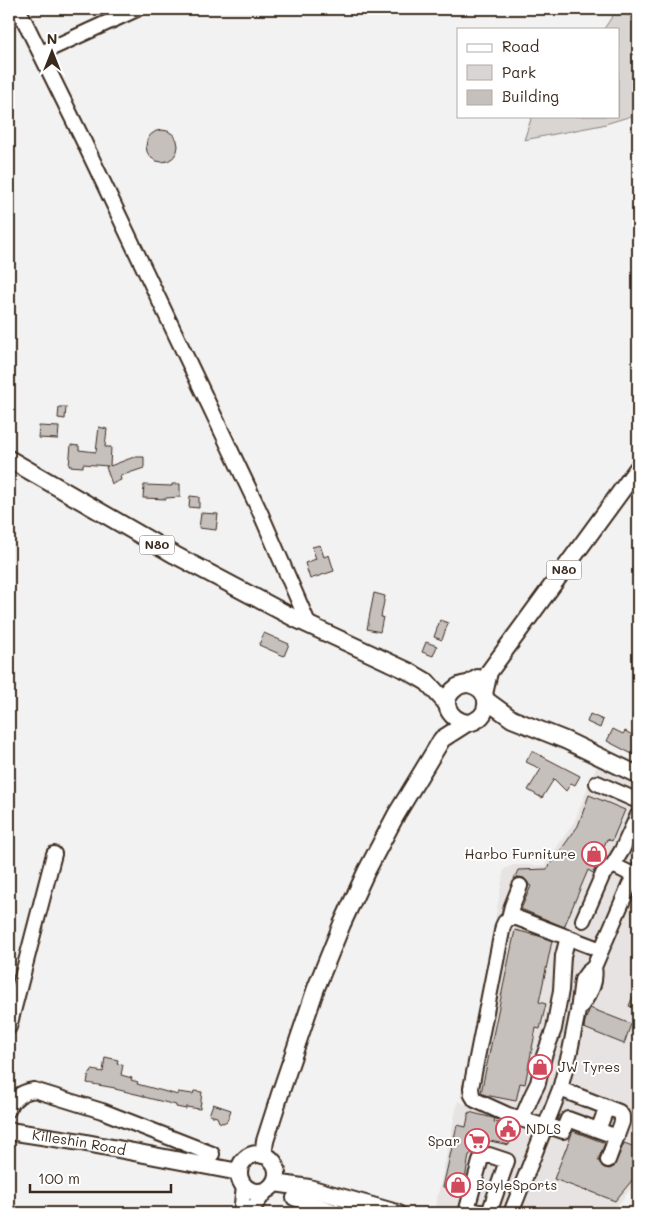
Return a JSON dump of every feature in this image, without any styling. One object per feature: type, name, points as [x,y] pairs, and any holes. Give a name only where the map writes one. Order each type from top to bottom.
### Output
[{"type":"main road","name":"N80","points":[[9,459],[175,555],[309,625],[408,671],[427,682],[448,707],[455,719],[473,720],[485,710],[489,672],[638,468]]},
{"type":"main road","name":"N80","points":[[408,671],[478,687],[485,697]]},
{"type":"main road","name":"N80","points":[[464,684],[489,672]]},
{"type":"main road","points":[[263,1155],[265,1141],[297,1043],[316,988],[342,924],[366,872],[396,815],[442,739],[450,694],[454,688],[464,684]]},
{"type":"main road","points":[[485,697],[512,718],[565,740],[638,775]]},
{"type":"main road","points":[[442,739],[473,720],[512,718]]},
{"type":"main road","name":"Killeshin Road","points":[[9,1131],[81,1142],[242,1179]]},
{"type":"main road","points":[[309,1188],[276,1166],[269,1157],[263,1155],[252,1155],[240,1166],[242,1179],[253,1192],[260,1192],[270,1187],[309,1188],[397,1213]]},
{"type":"main road","points":[[270,1187],[277,1177],[276,1166]]},
{"type":"street","points":[[41,53],[137,9]]},
{"type":"street","points":[[22,16],[260,512],[309,625]]},
{"type":"street","points":[[597,783],[638,801]]},
{"type":"street","points":[[583,920],[603,874],[613,865],[622,850],[638,815]]},
{"type":"street","points":[[9,1027],[54,854]]},
{"type":"street","points":[[511,1213],[560,1089],[570,1051],[582,980],[594,967],[636,873],[613,865]]},
{"type":"street","points":[[520,886],[509,918],[502,926],[471,1088],[472,1095],[475,1100],[508,1114],[563,1132],[568,1119],[616,1138]]},
{"type":"street","points":[[509,918],[517,918],[601,950]]},
{"type":"street","points":[[522,1118],[538,1083],[544,1056],[554,1029],[561,990],[563,956],[568,937]]},
{"type":"street","points":[[560,1089],[619,1112],[622,1116],[622,1122],[608,1160]]},
{"type":"street","name":"Killeshin Road","points":[[10,1100],[26,1091],[34,1090],[102,1111],[212,1154]]},
{"type":"street","points":[[598,1130],[607,1107]]},
{"type":"street","points":[[484,1213],[467,1209],[481,1158],[489,1154],[507,1160],[489,1213]]},
{"type":"street","points":[[501,1178],[522,1185]]},
{"type":"street","points":[[241,1213],[242,1179]]},
{"type":"street","points":[[249,1213],[270,1187]]},
{"type":"street","points":[[294,1198],[339,1213]]},
{"type":"shaded area","points":[[597,765],[638,783],[638,1180],[611,1213],[509,1213],[542,1129],[460,1097],[486,972],[504,869],[514,865],[545,865],[574,822]]},
{"type":"shaded area","points":[[458,1101],[523,1127],[529,1132],[531,1144],[505,1213],[434,1213]]},
{"type":"green space","points":[[617,9],[638,9],[638,114],[602,125],[524,140],[531,118],[620,118],[620,28],[605,28]]},
{"type":"building","points":[[162,130],[168,131],[173,135],[177,140],[177,152],[173,157],[168,161],[162,162],[156,161],[151,157],[147,152],[146,146],[147,140],[151,135],[156,131]]},
{"type":"building","points":[[59,407],[66,407],[65,419],[58,418]]},
{"type":"building","points":[[39,426],[59,427],[58,439],[38,438]]},
{"type":"building","points":[[99,427],[107,429],[105,447],[111,447],[110,466],[134,457],[144,457],[144,468],[120,476],[121,480],[112,484],[106,467],[108,466],[83,464],[83,467],[69,466],[71,445],[79,446],[79,450],[96,452]]},
{"type":"building","points":[[172,484],[180,484],[180,497],[166,499],[143,498],[144,485],[172,486]]},
{"type":"building","points":[[190,496],[199,497],[199,508],[189,507]]},
{"type":"building","points":[[201,513],[218,514],[216,530],[199,528]]},
{"type":"building","points":[[320,545],[324,557],[329,555],[334,571],[310,579],[305,563],[316,559],[312,547]]},
{"type":"building","points":[[374,593],[385,596],[380,632],[367,629]]},
{"type":"building","points":[[440,620],[448,623],[442,640],[434,637]]},
{"type":"building","points":[[264,633],[289,644],[284,656],[259,645]]},
{"type":"building","points":[[426,642],[437,646],[433,656],[422,652]]},
{"type":"building","points":[[590,714],[603,720],[600,728],[587,722]]},
{"type":"building","points":[[613,729],[623,734],[625,731],[638,738],[634,746],[638,748],[634,755],[607,741]]},
{"type":"building","points":[[532,751],[580,776],[575,785],[571,783],[566,791],[554,779],[542,798],[528,790],[541,769],[526,762]]},
{"type":"building","points":[[589,795],[625,810],[612,841],[607,839],[593,873],[588,870],[564,927],[521,909],[531,886],[524,878],[514,879],[518,870],[547,869],[578,826]]},
{"type":"building","points":[[515,930],[552,941],[539,1002],[546,1004],[540,1029],[536,1028],[525,1084],[520,1083],[516,1101],[481,1093]]},
{"type":"building","points":[[638,984],[638,1009],[629,1006]]},
{"type":"building","points":[[590,1008],[631,1024],[624,1044],[584,1028]]},
{"type":"building","points":[[105,1057],[118,1060],[117,1064],[123,1065],[121,1075],[132,1078],[131,1080],[138,1082],[137,1084],[178,1095],[178,1092],[193,1094],[194,1091],[202,1092],[200,1109],[176,1107],[176,1105],[115,1088],[87,1083],[89,1073],[92,1070],[103,1072]]},
{"type":"building","points":[[213,1104],[231,1110],[227,1121],[219,1122],[217,1117],[209,1115]]},
{"type":"building","points":[[469,1112],[493,1118],[495,1119],[494,1122],[513,1126],[509,1145],[490,1141],[469,1155],[463,1191],[443,1187],[457,1125],[466,1127]]},
{"type":"building","points":[[573,1131],[605,1143],[598,1160],[605,1168],[614,1167],[624,1143],[638,1148],[638,1173],[615,1201],[554,1179]]},
{"type":"place","name":"Harbo Furniture","points":[[594,854]]},
{"type":"place","name":"JW Tyres","points":[[540,1067]]},
{"type":"place","name":"NDLS","points":[[508,1129]]},
{"type":"place","name":"Spar","points":[[477,1141]]},
{"type":"place","name":"BoyleSports","points":[[458,1185]]}]
